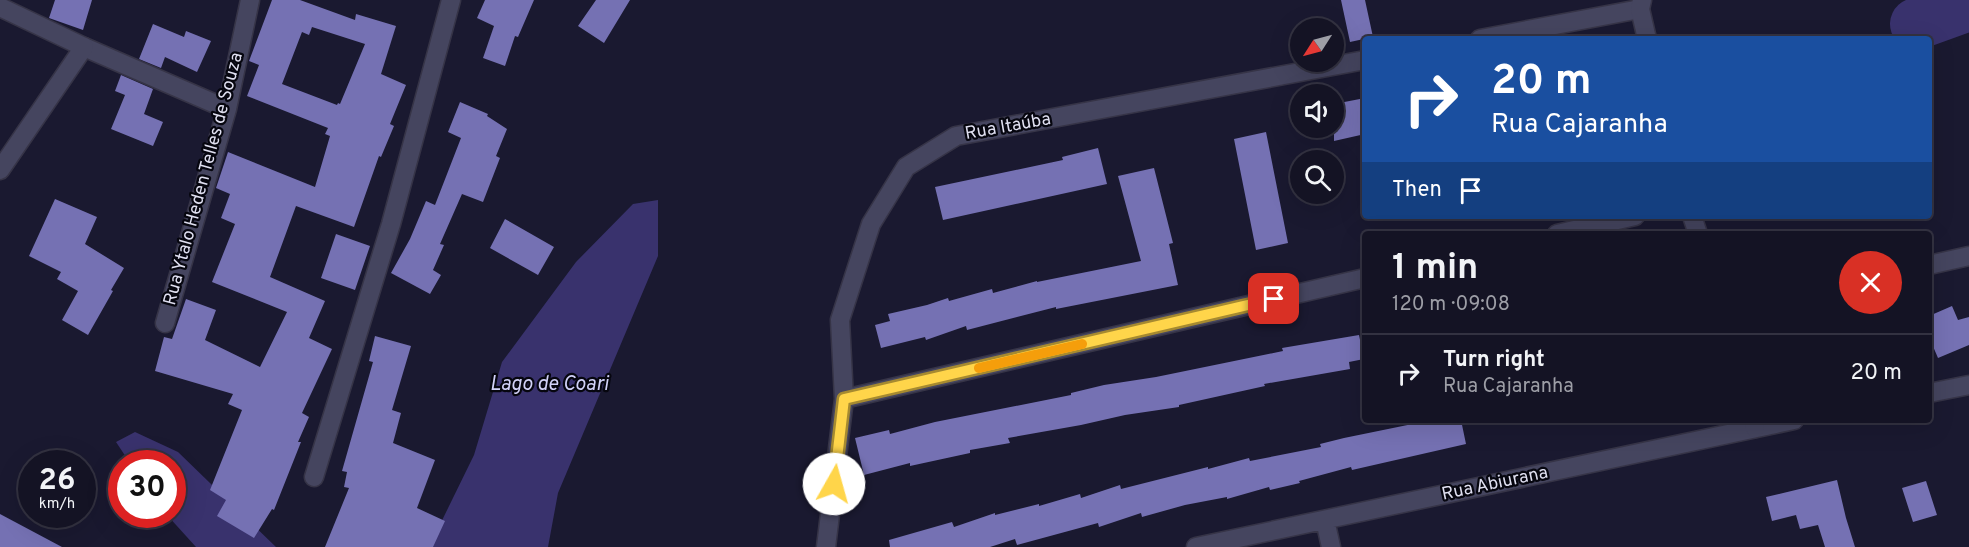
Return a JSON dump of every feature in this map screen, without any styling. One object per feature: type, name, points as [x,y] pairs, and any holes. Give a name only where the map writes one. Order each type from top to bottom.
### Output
[{"type":"street","name":"Rua Ytalo Heden Telles de Souza","points":[[165,322],[227,110],[250,0]]},
{"type":"street","points":[[314,477],[391,224],[451,0]]},
{"type":"street","points":[[2,5],[84,47],[227,110]]},
{"type":"street","points":[[1494,36],[1641,5],[1646,36]]},
{"type":"street","points":[[0,170],[84,47]]},
{"type":"street","name":"Rua Itaúba","points":[[826,547],[844,399],[840,320],[871,224],[906,167],[956,136],[1362,61]]},
{"type":"street","points":[[1570,231],[1622,219]]},
{"type":"street","points":[[1932,264],[1969,256]]},
{"type":"street","points":[[844,399],[1362,279]]},
{"type":"street","points":[[1932,392],[1969,386]]},
{"type":"street","name":"Rua Abiurana","points":[[1196,547],[1754,424]]},
{"type":"street","points":[[1325,520],[1332,547]]},
{"type":"water","name":"Lago de Coari","points":[[658,200],[658,256],[558,493],[548,547],[429,547],[474,455],[502,362],[576,262],[633,204]]},
{"type":"water","points":[[135,432],[174,450],[121,450],[116,442]]},
{"type":"water","points":[[186,460],[276,547],[196,547],[179,528],[186,528]]},
{"type":"building","points":[[55,0],[92,0],[83,30],[49,18]]},
{"type":"building","points":[[272,0],[300,0],[355,20],[356,14],[396,26],[381,74],[406,85],[390,124],[394,126],[381,157],[379,156],[354,227],[296,206],[270,277],[325,301],[309,338],[332,349],[302,413],[309,417],[274,510],[272,509],[254,538],[217,516],[226,500],[210,490],[242,410],[228,404],[233,394],[155,371],[164,337],[172,339],[186,299],[216,310],[205,340],[260,367],[287,312],[212,282],[235,224],[221,218],[230,194],[216,188],[228,152],[315,187],[330,136],[325,134],[328,128],[247,96],[259,65],[249,61]],"holes":[[[312,27],[365,44],[340,104],[337,105],[282,84],[302,32],[309,35]]]},
{"type":"building","points":[[485,0],[534,0],[518,37],[515,36],[505,66],[483,58],[494,26],[477,18]]},
{"type":"building","points":[[596,0],[630,0],[604,43],[578,26]]},
{"type":"building","points":[[1341,0],[1365,0],[1373,36],[1362,36],[1362,39],[1350,42]]},
{"type":"building","points":[[153,24],[184,37],[186,31],[211,41],[197,72],[165,57],[161,68],[139,59]]},
{"type":"building","points":[[121,75],[153,89],[144,114],[163,122],[153,146],[111,129],[125,95],[115,91]]},
{"type":"building","points":[[1362,99],[1362,135],[1334,141],[1334,138],[1344,138],[1344,102]]},
{"type":"building","points":[[460,102],[488,114],[487,116],[507,129],[496,156],[500,158],[483,202],[462,194],[440,244],[444,245],[433,270],[441,275],[430,294],[391,273],[410,239],[426,201],[435,205],[461,138],[448,132]]},
{"type":"building","points":[[1266,132],[1288,243],[1256,250],[1234,139]]},
{"type":"building","points":[[1098,148],[1107,184],[943,220],[935,187],[1063,160],[1062,157]]},
{"type":"building","points":[[1154,168],[1173,243],[1169,244],[1178,285],[1056,309],[1056,307],[967,330],[966,326],[926,340],[925,337],[881,348],[875,325],[890,321],[888,314],[948,298],[949,301],[992,289],[993,293],[1037,281],[1141,261],[1118,176]]},
{"type":"building","points":[[55,199],[97,217],[85,244],[124,268],[88,335],[62,320],[78,291],[57,279],[61,272],[29,256]]},
{"type":"building","points":[[505,219],[554,247],[538,275],[490,248]]},
{"type":"building","points":[[336,234],[370,246],[355,290],[321,278]]},
{"type":"building","points":[[1952,306],[1958,320],[1969,317],[1969,345],[1938,358],[1932,344],[1932,315]]},
{"type":"building","points":[[1359,335],[1362,359],[1349,362],[1350,369],[1264,384],[1265,386],[1179,405],[1179,407],[1008,438],[1010,443],[970,450],[970,453],[910,466],[910,463],[864,475],[855,438],[889,430],[890,434],[935,422],[1071,395],[1071,393],[1104,385],[1156,377],[1283,351],[1282,348]]},
{"type":"building","points":[[375,336],[411,346],[392,410],[401,413],[393,443],[435,460],[417,508],[445,521],[433,547],[325,547],[349,488],[344,487],[347,472],[342,471],[373,362],[369,361]]},
{"type":"building","points":[[1417,423],[1462,423],[1466,444],[1352,470],[1351,467],[1270,490],[1269,487],[1227,499],[1227,497],[1185,505],[1142,517],[1141,513],[1099,527],[1098,523],[1017,545],[1015,539],[990,547],[890,547],[889,540],[952,522],[954,527],[995,513],[995,515],[1039,504],[1039,506],[1080,494],[1081,498],[1120,485],[1121,489],[1249,458],[1250,461],[1321,447],[1320,444]]},
{"type":"building","points":[[1837,480],[1855,547],[1825,547],[1818,525],[1800,529],[1796,515],[1772,521],[1766,497]]},
{"type":"building","points":[[1926,481],[1937,515],[1913,522],[1902,488]]},
{"type":"building","points":[[0,514],[18,524],[18,528],[26,528],[62,547],[0,547]]},
{"type":"waterway","points":[[1916,24],[1969,5]]},
{"type":"slow traffic","points":[[979,368],[1082,344]]},
{"type":"route","points":[[834,484],[844,399],[1274,299]]}]
